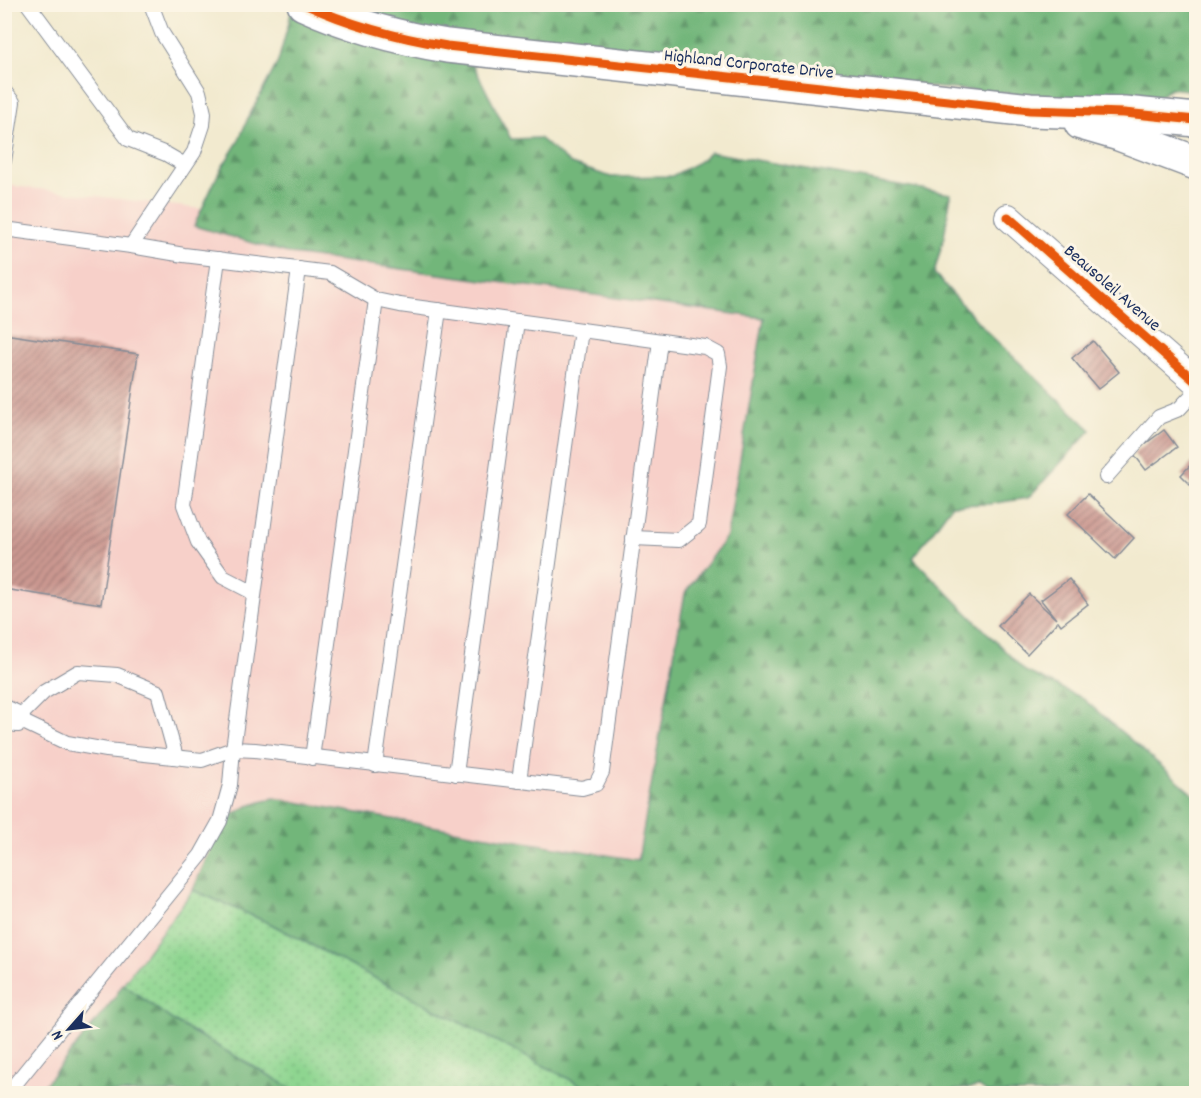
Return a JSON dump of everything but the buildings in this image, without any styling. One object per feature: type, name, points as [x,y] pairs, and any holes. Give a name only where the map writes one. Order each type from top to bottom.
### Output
[{"type":"street","name":"Highland Corporate Drive","points":[[304,4],[347,22],[382,33],[447,46],[1030,110],[1124,113],[1197,120]]},
{"type":"street","name":"Highland Corporate Drive","points":[[1030,110],[1119,134],[1197,163]]},
{"type":"street","name":"Beausoleil Avenue","points":[[1008,217],[1197,382]]},
{"type":"lane","points":[[28,4],[128,139],[166,154],[185,165]]},
{"type":"lane","points":[[131,246],[185,165],[200,138],[204,113],[193,81],[162,33],[151,4]]},
{"type":"lane","points":[[4,91],[13,102],[4,161]]},
{"type":"lane","points":[[4,229],[330,273],[376,300],[705,347],[718,354],[720,366],[699,524],[679,540],[633,538]]},
{"type":"lane","points":[[218,259],[184,505],[198,542],[223,577],[254,593]]},
{"type":"lane","points":[[7,1094],[201,855],[220,820],[230,785],[299,268]]},
{"type":"lane","points":[[312,758],[376,300]]},
{"type":"lane","points":[[375,765],[439,310]]},
{"type":"lane","points":[[456,774],[517,321]]},
{"type":"lane","points":[[519,781],[581,330]]},
{"type":"lane","points":[[176,757],[158,693],[117,675],[78,672],[10,716],[67,743],[107,750],[202,760],[233,749],[587,788],[596,784],[601,777],[660,341]]},
{"type":"lane","points":[[1106,477],[1159,417],[1179,409],[1197,391]]},
{"type":"shaded area","points":[[5,185],[202,209],[194,226],[764,318],[727,536],[685,593],[638,860],[499,838],[223,820],[193,890],[113,1000],[38,1093],[5,1094]]},
{"type":"green space","points":[[292,5],[1196,5],[1196,91],[1170,88],[1150,105],[465,49],[511,139],[539,138],[571,164],[611,177],[672,176],[699,162],[710,152],[951,194],[944,237],[934,273],[987,332],[1091,430],[1028,498],[989,504],[952,505],[913,558],[1025,671],[1082,698],[1196,796],[1196,1093],[1133,1093],[1130,1085],[1108,1094],[988,1093],[979,1087],[929,1094],[596,1093],[269,923],[193,890],[223,820],[248,806],[274,798],[638,860],[685,593],[727,536],[764,318],[291,254],[194,226],[219,172],[238,142],[278,62]]},
{"type":"green space","points":[[193,890],[269,923],[596,1093],[300,1093],[175,1022],[123,984]]},
{"type":"green space","points":[[123,984],[175,1022],[300,1093],[38,1093],[113,1000]]},
{"type":"cycle path","points":[[304,4],[374,30],[447,46],[1030,110],[1124,113],[1196,120]]},
{"type":"cycle path","points":[[1008,217],[1196,382]]}]
